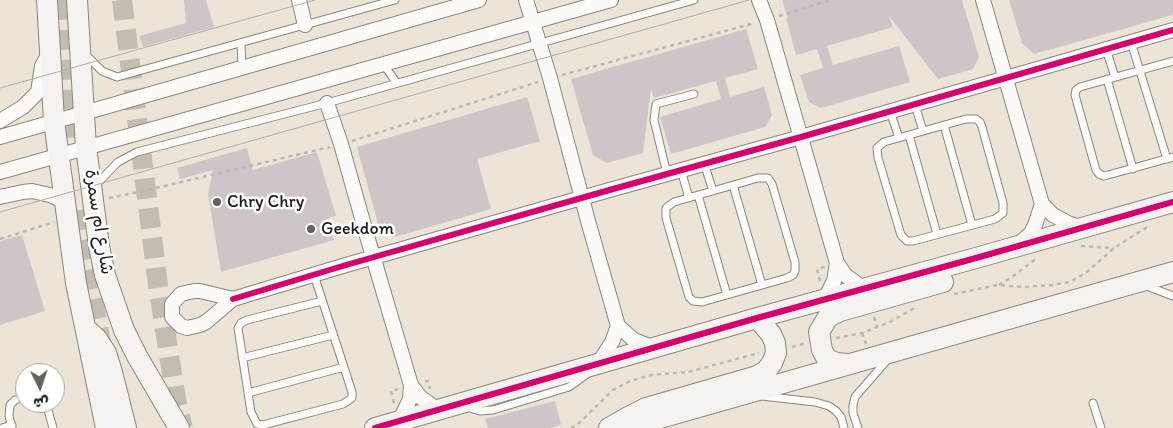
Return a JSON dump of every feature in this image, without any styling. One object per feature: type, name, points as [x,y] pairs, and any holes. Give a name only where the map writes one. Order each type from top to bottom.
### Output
[{"type":"street","name":"شارع ام سمرة","points":[[47,0],[54,121],[76,283],[106,428]]},
{"type":"street","name":"شارع ام سمرة","points":[[77,0],[86,147],[101,256],[113,303],[124,330],[137,356],[179,425]]},
{"type":"street","points":[[299,0],[305,25]]},
{"type":"street","points":[[0,137],[479,0]]},
{"type":"street","points":[[526,0],[550,78],[618,326],[634,340],[655,348]]},
{"type":"street","points":[[0,172],[611,0]]},
{"type":"street","points":[[759,0],[767,20],[837,263],[850,280],[864,289]]},
{"type":"street","points":[[983,0],[1042,204],[1053,216],[1070,224],[1080,237]]},
{"type":"street","points":[[232,299],[1173,30]]},
{"type":"street","points":[[0,121],[23,107],[38,92],[42,66],[49,52]]},
{"type":"street","points":[[327,103],[341,144],[411,385],[410,399],[387,425]]},
{"type":"street","points":[[0,197],[23,192],[50,194],[66,205]]},
{"type":"street","points":[[387,425],[757,318],[1016,247],[1080,237],[1173,202]]},
{"type":"street","points":[[1016,247],[1031,233],[1042,204]]},
{"type":"street","points":[[847,364],[836,363],[827,358],[822,350],[819,332],[828,317],[840,311],[956,278],[971,266],[976,258]]},
{"type":"street","points":[[824,300],[834,281],[837,263]]},
{"type":"street","points":[[625,428],[654,425],[742,394],[1173,272]]},
{"type":"street","points":[[609,428],[630,416],[663,402],[757,376],[766,371],[772,363],[776,349],[775,343],[771,334],[757,318]]},
{"type":"street","points":[[597,365],[612,342],[618,326]]},
{"type":"street","points":[[84,327],[97,339],[106,353],[126,428]]},
{"type":"street","points":[[411,385],[420,397],[437,409]]},
{"type":"lane","points":[[80,48],[102,71],[118,77],[395,0]]},
{"type":"lane","points":[[92,196],[118,162],[137,152],[397,84],[694,0]]},
{"type":"lane","points":[[1131,42],[1140,70],[1170,158],[1104,176],[1099,174],[1076,100],[1076,90],[1080,87],[1140,70],[1173,60]]},
{"type":"lane","points":[[241,44],[242,68]]},
{"type":"lane","points":[[1106,49],[1111,78],[1133,168]]},
{"type":"lane","points":[[383,64],[397,84]]},
{"type":"lane","points":[[667,174],[654,120],[656,104],[694,94]]},
{"type":"lane","points":[[915,105],[923,131]]},
{"type":"lane","points":[[890,111],[899,138]]},
{"type":"lane","points":[[972,118],[980,122],[1004,209],[1000,216],[994,218],[906,241],[901,235],[878,158],[877,148],[884,142],[944,125],[972,118]]},
{"type":"lane","points":[[944,125],[972,225]]},
{"type":"lane","points":[[909,135],[937,234]]},
{"type":"lane","points":[[704,163],[713,190]]},
{"type":"lane","points":[[681,170],[689,198]]},
{"type":"lane","points":[[763,177],[768,178],[772,184],[796,267],[793,275],[787,278],[727,295],[698,302],[692,301],[689,297],[666,208],[669,204],[733,185],[763,177]]},
{"type":"lane","points":[[733,185],[762,285]]},
{"type":"lane","points":[[698,195],[727,295]]},
{"type":"lane","points":[[314,275],[344,366],[352,398],[343,404],[263,425],[258,424],[251,412],[238,328],[240,323],[322,301]]},
{"type":"lane","points":[[1137,282],[1173,296]]},
{"type":"lane","points":[[242,358],[333,334]]},
{"type":"lane","points":[[858,428],[853,413],[855,398],[896,350]]},
{"type":"lane","points":[[248,393],[344,366]]},
{"type":"lane","points":[[742,394],[815,402],[829,406],[841,417],[844,428]]},
{"type":"lane","points":[[2,428],[12,427],[9,416],[10,405],[15,400]]},
{"type":"lane","points":[[1093,403],[1101,428]]},
{"type":"lane","points":[[49,413],[53,428]]},
{"type":"path","points":[[92,196],[139,192],[341,144],[550,78],[767,20],[831,0]]},
{"type":"path","points":[[0,238],[59,220],[57,211],[66,205]]},
{"type":"path","points":[[946,296],[997,286],[1024,288],[1052,286],[1070,282],[1087,272],[1114,248],[1152,224]]},
{"type":"path","points":[[1080,237],[1095,246],[1114,248]]},
{"type":"path","points":[[997,286],[1041,256]]},
{"type":"path","points":[[571,428],[577,425],[613,390],[630,381],[651,375],[688,372],[776,349],[862,333],[890,322],[921,304]]},
{"type":"building","points":[[184,0],[206,0],[214,27],[143,47],[139,36],[186,23]]},
{"type":"building","points":[[782,0],[962,0],[979,57],[973,69],[938,79],[889,16],[893,27],[827,46],[833,65],[899,46],[910,82],[821,108],[809,102],[800,75],[823,68],[817,49],[796,55]]},
{"type":"building","points":[[1009,0],[1173,0],[1173,15],[1034,54],[1022,43]]},
{"type":"building","points":[[746,29],[758,69],[725,78],[730,97],[764,87],[772,115],[765,127],[671,154],[660,117],[721,99],[716,81],[654,98],[651,88],[643,153],[607,163],[593,155],[571,79]]},
{"type":"building","points":[[527,97],[540,141],[477,159],[491,209],[395,237],[379,227],[357,147]]},
{"type":"building","points":[[247,148],[253,170],[317,152],[336,216],[328,218],[334,240],[221,272],[208,194],[213,170],[180,179],[177,168]]},
{"type":"building","points":[[22,235],[45,311],[0,325],[0,241]]},
{"type":"building","points":[[555,401],[561,425],[550,428],[488,428],[485,419]]},
{"type":"tunnel","points":[[58,0],[65,138]]},
{"type":"tunnel","points":[[122,0],[158,285],[176,399],[183,428]]},
{"type":"tunnel","points":[[75,211],[103,352]]},
{"type":"tram line","points":[[0,88],[315,0]]},
{"type":"tram line","points":[[0,212],[749,0]]},
{"type":"cycle path","points":[[233,299],[346,265],[1173,30]]},
{"type":"cycle path","points":[[375,428],[757,318],[1173,202]]},
{"type":"place","name":"Chry Chry","points":[[217,202]]},
{"type":"place","name":"Geekdom","points":[[311,229]]}]
